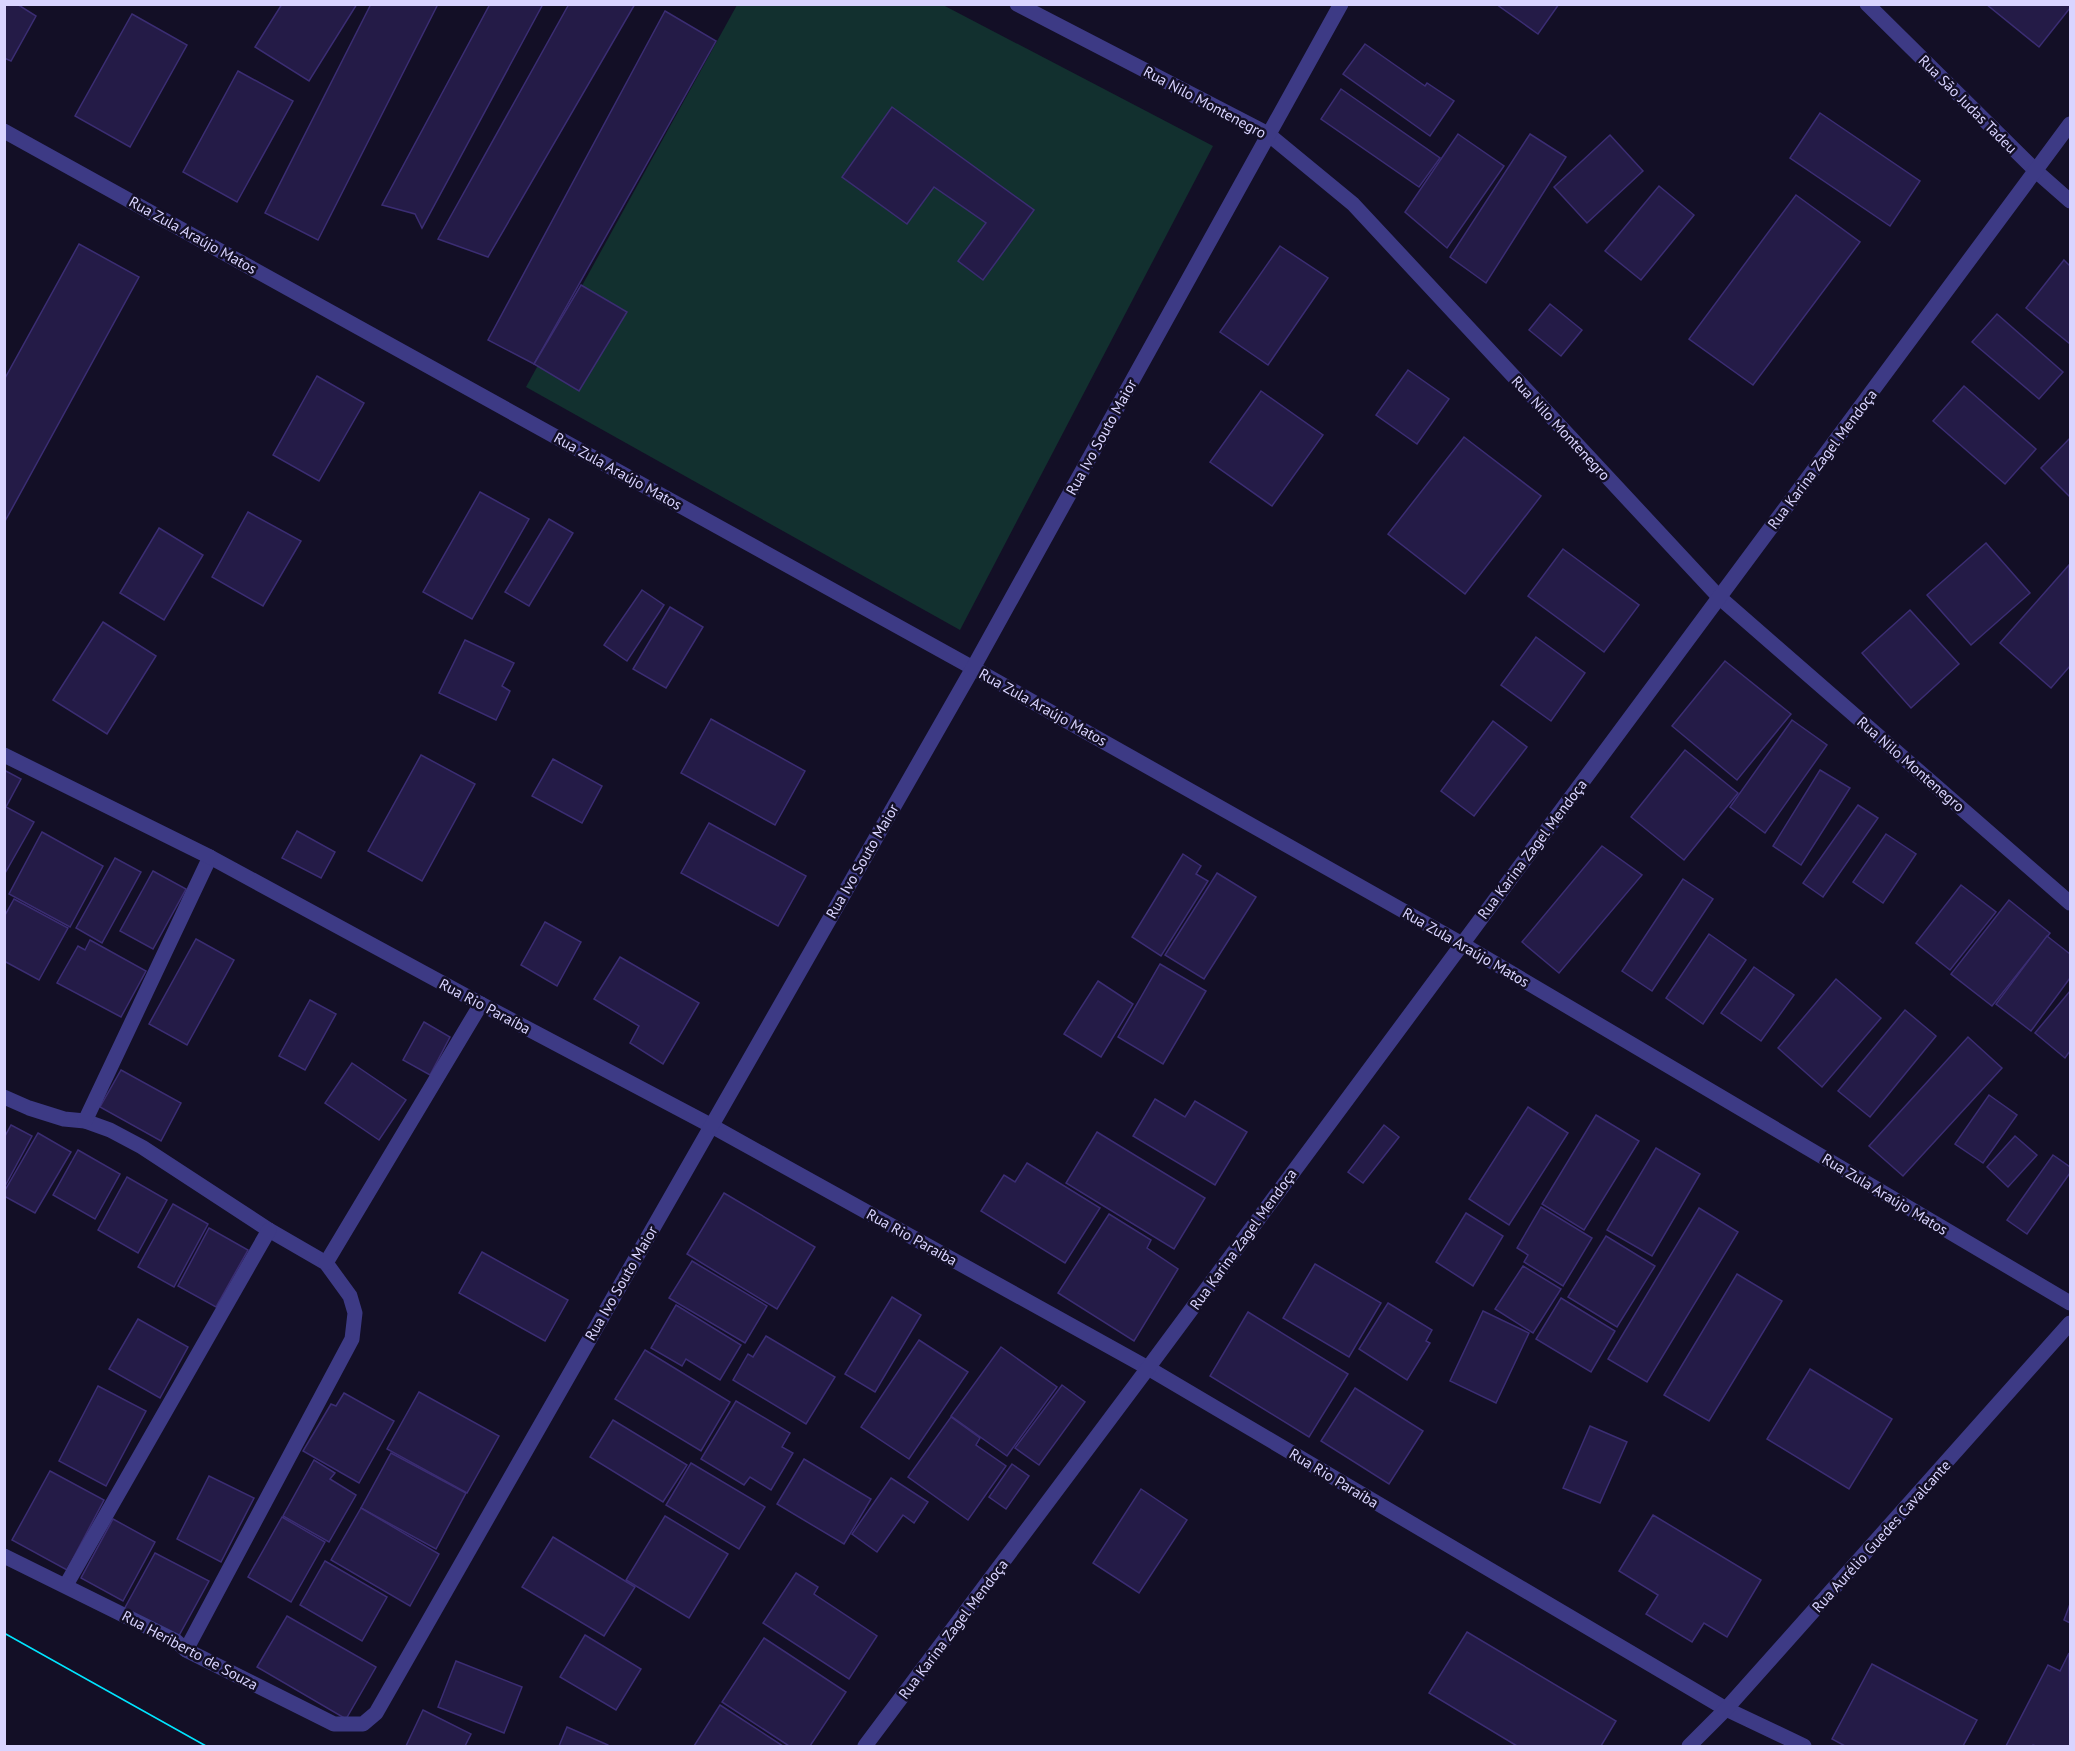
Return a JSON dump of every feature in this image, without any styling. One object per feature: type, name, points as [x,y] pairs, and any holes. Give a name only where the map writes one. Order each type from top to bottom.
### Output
[{"type":"street","name":"Rua Nilo Montenegro","points":[[1017,4],[1268,134],[1353,204],[1719,597],[2070,903]]},
{"type":"street","name":"Rua Ivo Souto Maior","points":[[376,1713],[973,668],[1341,4]]},
{"type":"street","name":"Rua São Judas Tadeu","points":[[1867,4],[2036,171],[2070,201]]},
{"type":"street","name":"Rua Karina Zagel Mendoça","points":[[865,1746],[2070,124]]},
{"type":"street","name":"Rua Zula Araújo Matos","points":[[4,131],[973,668],[1462,944],[2070,1303]]},
{"type":"street","name":"Rua Rio Paraíba","points":[[4,755],[210,857],[710,1125],[1148,1368],[1726,1709],[1804,1746]]},
{"type":"street","points":[[85,1121],[210,857]]},
{"type":"street","points":[[326,1263],[481,1004]]},
{"type":"street","points":[[4,1097],[64,1119],[85,1121],[110,1130],[142,1147],[269,1230],[326,1263],[350,1296],[355,1313],[352,1338],[186,1650]]},
{"type":"street","points":[[66,1585],[269,1230]]},
{"type":"street","name":"Rua Aurélio Guedes Cavalcante","points":[[1689,1746],[1726,1709],[2070,1323]]},
{"type":"street","name":"Rua Heriberto de Souza","points":[[4,1556],[176,1641],[186,1650],[334,1724],[363,1724],[376,1713]]},
{"type":"green space","points":[[737,5],[943,5],[1213,146],[960,630],[526,387]]},
{"type":"building","points":[[4,4],[17,4],[36,16],[11,61],[4,58]]},
{"type":"building","points":[[282,4],[357,4],[309,81],[255,47]]},
{"type":"building","points":[[371,4],[438,4],[318,240],[265,213]]},
{"type":"building","points":[[490,4],[543,4],[422,228],[415,214],[382,205]]},
{"type":"building","points":[[569,4],[635,4],[488,257],[438,239]]},
{"type":"building","points":[[1496,4],[1559,4],[1538,34]]},
{"type":"building","points":[[1986,4],[2070,4],[2070,8],[2039,47]]},
{"type":"building","points":[[665,11],[716,41],[534,364],[488,340]]},
{"type":"building","points":[[132,14],[187,45],[130,147],[75,116]]},
{"type":"building","points":[[1365,44],[1425,86],[1427,83],[1454,101],[1430,136],[1343,74]]},
{"type":"building","points":[[238,71],[293,101],[237,202],[183,172]]},
{"type":"building","points":[[1341,89],[1440,158],[1419,187],[1321,119]]},
{"type":"building","points":[[892,107],[1034,210],[983,280],[958,261],[986,223],[934,187],[907,224],[842,177]]},
{"type":"building","points":[[1820,113],[1920,181],[1890,226],[1790,158]]},
{"type":"building","points":[[1458,134],[1504,166],[1447,248],[1405,212]]},
{"type":"building","points":[[1530,134],[1566,157],[1486,283],[1450,257]]},
{"type":"building","points":[[1610,135],[1643,171],[1587,223],[1554,187]]},
{"type":"building","points":[[1659,186],[1694,215],[1641,280],[1605,251]]},
{"type":"building","points":[[1796,195],[1860,242],[1753,385],[1689,339]]},
{"type":"building","points":[[79,244],[139,277],[4,523],[4,380]]},
{"type":"building","points":[[1280,246],[1328,278],[1268,365],[1220,332]]},
{"type":"building","points":[[2064,260],[2070,266],[2070,344],[2026,308]]},
{"type":"building","points":[[581,285],[627,312],[579,391],[534,364]]},
{"type":"building","points":[[1550,304],[1582,330],[1561,356],[1529,330]]},
{"type":"building","points":[[1997,314],[2063,372],[2039,399],[1972,342]]},
{"type":"building","points":[[1408,370],[1449,399],[1417,444],[1376,415]]},
{"type":"building","points":[[317,376],[364,403],[319,481],[273,455]]},
{"type":"building","points":[[1964,386],[2036,449],[2005,484],[1933,421]]},
{"type":"building","points":[[1261,391],[1323,435],[1272,506],[1210,462]]},
{"type":"building","points":[[1464,437],[1541,496],[1465,594],[1388,534]]},
{"type":"building","points":[[2070,438],[2070,497],[2041,468]]},
{"type":"building","points":[[480,492],[529,519],[472,619],[423,592]]},
{"type":"building","points":[[248,512],[301,541],[263,606],[212,577]]},
{"type":"building","points":[[549,519],[573,533],[529,606],[505,592]]},
{"type":"building","points":[[159,528],[203,555],[164,620],[120,593]]},
{"type":"building","points":[[1986,543],[2030,593],[1971,645],[1927,595]]},
{"type":"building","points":[[1563,549],[1639,605],[1604,652],[1528,596]]},
{"type":"building","points":[[2069,565],[2070,666],[2051,688],[2000,643]]},
{"type":"building","points":[[642,590],[664,605],[627,661],[604,645]]},
{"type":"building","points":[[670,607],[703,627],[666,688],[633,669]]},
{"type":"building","points":[[1910,610],[1959,664],[1911,708],[1862,653]]},
{"type":"building","points":[[103,622],[156,656],[107,734],[53,700]]},
{"type":"building","points":[[1536,637],[1585,673],[1551,721],[1501,685]]},
{"type":"building","points":[[465,640],[514,663],[502,686],[510,691],[496,720],[439,693]]},
{"type":"building","points":[[1725,661],[1791,714],[1737,780],[1672,726]]},
{"type":"building","points":[[711,719],[805,771],[775,825],[681,773]]},
{"type":"building","points":[[1792,720],[1827,745],[1765,833],[1730,807]]},
{"type":"building","points":[[1493,721],[1527,747],[1474,816],[1441,791]]},
{"type":"building","points":[[1685,750],[1738,793],[1684,860],[1631,817]]},
{"type":"building","points":[[421,755],[475,784],[422,881],[368,851]]},
{"type":"building","points":[[553,759],[602,786],[582,823],[532,796]]},
{"type":"building","points":[[4,770],[21,779],[6,807],[34,822],[4,875]]},
{"type":"building","points":[[1820,770],[1850,788],[1801,865],[1773,846]]},
{"type":"building","points":[[1858,805],[1878,818],[1823,897],[1803,883]]},
{"type":"building","points":[[709,823],[806,876],[778,926],[681,873]]},
{"type":"building","points":[[297,831],[335,852],[321,878],[282,858]]},
{"type":"building","points":[[42,832],[103,866],[70,927],[9,894]]},
{"type":"building","points":[[1886,834],[1916,854],[1883,903],[1853,882]]},
{"type":"building","points":[[1602,846],[1642,875],[1559,973],[1522,942]]},
{"type":"building","points":[[1183,854],[1201,866],[1196,874],[1208,881],[1161,956],[1132,937]]},
{"type":"building","points":[[115,858],[141,872],[102,943],[76,928]]},
{"type":"building","points":[[153,871],[186,889],[153,949],[120,931]]},
{"type":"building","points":[[1217,873],[1256,897],[1204,979],[1165,955]]},
{"type":"building","points":[[1683,879],[1713,899],[1652,991],[1622,971]]},
{"type":"building","points":[[1961,885],[1996,912],[1950,970],[1916,943]]},
{"type":"building","points":[[14,899],[68,928],[39,980],[4,961],[4,917]]},
{"type":"building","points":[[2009,900],[2050,933],[1992,1006],[1951,974]]},
{"type":"building","points":[[545,922],[581,942],[557,986],[521,965]]},
{"type":"building","points":[[1709,934],[1746,960],[1703,1024],[1666,998]]},
{"type":"building","points":[[2047,936],[2070,954],[2070,978],[2031,1031],[1996,1004]]},
{"type":"building","points":[[196,939],[234,960],[187,1045],[149,1024]]},
{"type":"building","points":[[90,940],[146,971],[121,1017],[57,983],[78,946],[85,950]]},
{"type":"building","points":[[620,957],[699,1003],[663,1064],[630,1043],[639,1026],[594,999]]},
{"type":"building","points":[[1160,964],[1206,991],[1163,1064],[1118,1037]]},
{"type":"building","points":[[1754,967],[1794,995],[1761,1041],[1721,1013]]},
{"type":"building","points":[[1836,979],[1881,1018],[1822,1087],[1778,1048]]},
{"type":"building","points":[[1098,981],[1133,1004],[1101,1057],[1064,1034]]},
{"type":"building","points":[[2070,991],[2070,1051],[2065,1058],[2035,1033]]},
{"type":"building","points":[[310,1000],[336,1014],[305,1070],[279,1056]]},
{"type":"building","points":[[1905,1010],[1936,1036],[1870,1117],[1838,1091]]},
{"type":"building","points":[[424,1022],[450,1037],[430,1075],[403,1060]]},
{"type":"building","points":[[1968,1037],[2002,1068],[1903,1176],[1869,1146]]},
{"type":"building","points":[[352,1063],[406,1100],[379,1140],[325,1103]]},
{"type":"building","points":[[121,1070],[181,1103],[161,1141],[100,1107]]},
{"type":"building","points":[[1989,1095],[2017,1115],[1983,1163],[1955,1144]]},
{"type":"building","points":[[1155,1099],[1185,1117],[1195,1101],[1247,1132],[1215,1185],[1133,1136]]},
{"type":"building","points":[[1528,1107],[1568,1133],[1509,1225],[1469,1199]]},
{"type":"building","points":[[1596,1115],[1639,1141],[1584,1230],[1542,1204]]},
{"type":"building","points":[[11,1125],[32,1136],[4,1188],[4,1138]]},
{"type":"building","points":[[1384,1125],[1399,1137],[1363,1183],[1348,1172]]},
{"type":"building","points":[[1097,1132],[1205,1198],[1174,1249],[1066,1183]]},
{"type":"building","points":[[38,1133],[71,1152],[35,1213],[4,1196],[4,1192]]},
{"type":"building","points":[[2015,1136],[2037,1155],[2008,1187],[1987,1167]]},
{"type":"building","points":[[1656,1148],[1700,1174],[1652,1256],[1607,1230]]},
{"type":"building","points":[[78,1150],[120,1174],[95,1219],[53,1195]]},
{"type":"building","points":[[2053,1155],[2070,1167],[2070,1173],[2027,1234],[2007,1220]]},
{"type":"building","points":[[1027,1163],[1100,1208],[1065,1263],[981,1211],[1004,1175],[1015,1182]]},
{"type":"building","points":[[127,1177],[167,1200],[138,1253],[98,1230]]},
{"type":"building","points":[[724,1193],[815,1247],[777,1309],[687,1254]]},
{"type":"building","points":[[173,1204],[208,1224],[174,1287],[138,1267]]},
{"type":"building","points":[[1541,1207],[1592,1238],[1563,1286],[1524,1262],[1528,1255],[1517,1248]]},
{"type":"building","points":[[1699,1208],[1738,1232],[1647,1382],[1608,1359]]},
{"type":"building","points":[[1466,1213],[1503,1236],[1473,1286],[1436,1262]]},
{"type":"building","points":[[1109,1214],[1151,1240],[1147,1248],[1178,1269],[1134,1341],[1058,1293]]},
{"type":"building","points":[[209,1228],[248,1250],[216,1307],[178,1286]]},
{"type":"building","points":[[1606,1236],[1655,1266],[1617,1327],[1568,1297]]},
{"type":"building","points":[[482,1252],[568,1300],[545,1341],[459,1293]]},
{"type":"building","points":[[692,1261],[767,1306],[745,1343],[669,1298]]},
{"type":"building","points":[[1315,1264],[1381,1303],[1349,1357],[1283,1318]]},
{"type":"building","points":[[1523,1266],[1561,1289],[1533,1333],[1495,1309]]},
{"type":"building","points":[[1737,1274],[1782,1301],[1709,1421],[1664,1395]]},
{"type":"building","points":[[892,1297],[921,1315],[875,1392],[845,1374]]},
{"type":"building","points":[[1561,1298],[1615,1331],[1591,1372],[1536,1339]]},
{"type":"building","points":[[1388,1303],[1432,1330],[1426,1341],[1430,1343],[1407,1380],[1359,1349]]},
{"type":"building","points":[[676,1305],[741,1345],[720,1380],[686,1359],[682,1366],[651,1348]]},
{"type":"building","points":[[1483,1311],[1529,1333],[1496,1403],[1450,1381]]},
{"type":"building","points":[[1248,1312],[1348,1374],[1309,1437],[1210,1376]]},
{"type":"building","points":[[138,1319],[188,1347],[160,1398],[109,1369]]},
{"type":"building","points":[[766,1336],[835,1377],[806,1424],[733,1380],[748,1354],[753,1357]]},
{"type":"building","points":[[919,1340],[968,1372],[909,1459],[861,1427]]},
{"type":"building","points":[[1001,1347],[1057,1387],[1007,1456],[951,1416]]},
{"type":"building","points":[[645,1350],[730,1402],[701,1451],[615,1399]]},
{"type":"building","points":[[1810,1369],[1892,1419],[1849,1489],[1767,1439]]},
{"type":"building","points":[[1062,1385],[1085,1402],[1039,1465],[1015,1448]]},
{"type":"building","points":[[98,1386],[146,1411],[106,1486],[59,1461]]},
{"type":"building","points":[[1355,1388],[1423,1431],[1389,1484],[1321,1441]]},
{"type":"building","points":[[419,1392],[499,1436],[467,1493],[387,1449]]},
{"type":"building","points":[[344,1393],[394,1421],[359,1483],[303,1451],[331,1404],[336,1406]]},
{"type":"building","points":[[736,1401],[790,1433],[782,1447],[793,1453],[771,1490],[750,1477],[744,1485],[701,1459]]},
{"type":"building","points":[[951,1417],[980,1438],[976,1445],[1006,1466],[968,1520],[908,1477]]},
{"type":"building","points":[[613,1420],[687,1465],[663,1502],[590,1457]]},
{"type":"building","points":[[1590,1426],[1627,1442],[1600,1503],[1563,1488]]},
{"type":"building","points":[[391,1453],[466,1493],[436,1549],[361,1508]]},
{"type":"building","points":[[804,1459],[871,1499],[844,1544],[777,1504]]},
{"type":"building","points":[[314,1460],[335,1473],[330,1479],[356,1495],[329,1542],[283,1516]]},
{"type":"building","points":[[691,1463],[765,1507],[739,1549],[666,1505]]},
{"type":"building","points":[[1012,1464],[1029,1476],[1006,1509],[989,1497]]},
{"type":"building","points":[[50,1471],[104,1500],[67,1570],[12,1540]]},
{"type":"building","points":[[209,1476],[254,1498],[221,1562],[177,1539]]},
{"type":"building","points":[[891,1478],[928,1502],[914,1523],[903,1515],[877,1552],[852,1534]]},
{"type":"building","points":[[1141,1489],[1187,1520],[1139,1593],[1093,1563]]},
{"type":"building","points":[[361,1508],[439,1554],[410,1606],[331,1560]]},
{"type":"building","points":[[1653,1515],[1761,1580],[1727,1637],[1704,1623],[1692,1642],[1646,1614],[1658,1595],[1619,1571]]},
{"type":"building","points":[[665,1516],[728,1554],[689,1618],[626,1580]]},
{"type":"building","points":[[282,1517],[325,1542],[291,1602],[248,1577]]},
{"type":"building","points":[[113,1519],[155,1542],[123,1601],[81,1578]]},
{"type":"building","points":[[553,1537],[635,1587],[604,1636],[522,1587]]},
{"type":"building","points":[[155,1553],[209,1581],[176,1641],[122,1613]]},
{"type":"building","points":[[325,1561],[387,1597],[362,1641],[300,1605]]},
{"type":"building","points":[[796,1573],[818,1587],[814,1594],[877,1636],[849,1679],[763,1623]]},
{"type":"building","points":[[2070,1604],[2070,1623],[2064,1620]]},
{"type":"building","points":[[287,1616],[376,1667],[346,1719],[257,1667]]},
{"type":"building","points":[[1467,1632],[1616,1721],[1601,1746],[1517,1746],[1429,1693]]},
{"type":"building","points":[[585,1635],[641,1669],[616,1710],[560,1677]]},
{"type":"building","points":[[764,1638],[846,1692],[810,1746],[789,1746],[722,1702]]},
{"type":"building","points":[[2069,1653],[2070,1746],[2006,1746],[2048,1665],[2060,1671]]},
{"type":"building","points":[[456,1661],[522,1687],[504,1733],[438,1707]]},
{"type":"building","points":[[1872,1664],[1977,1720],[1963,1746],[1845,1746],[1832,1739]]},
{"type":"building","points":[[720,1705],[783,1746],[694,1746]]},
{"type":"building","points":[[423,1710],[471,1734],[465,1746],[406,1746]]},
{"type":"building","points":[[567,1727],[608,1745],[608,1746],[559,1746]]},
{"type":"tram line","points":[[4,1633],[206,1746]]}]
